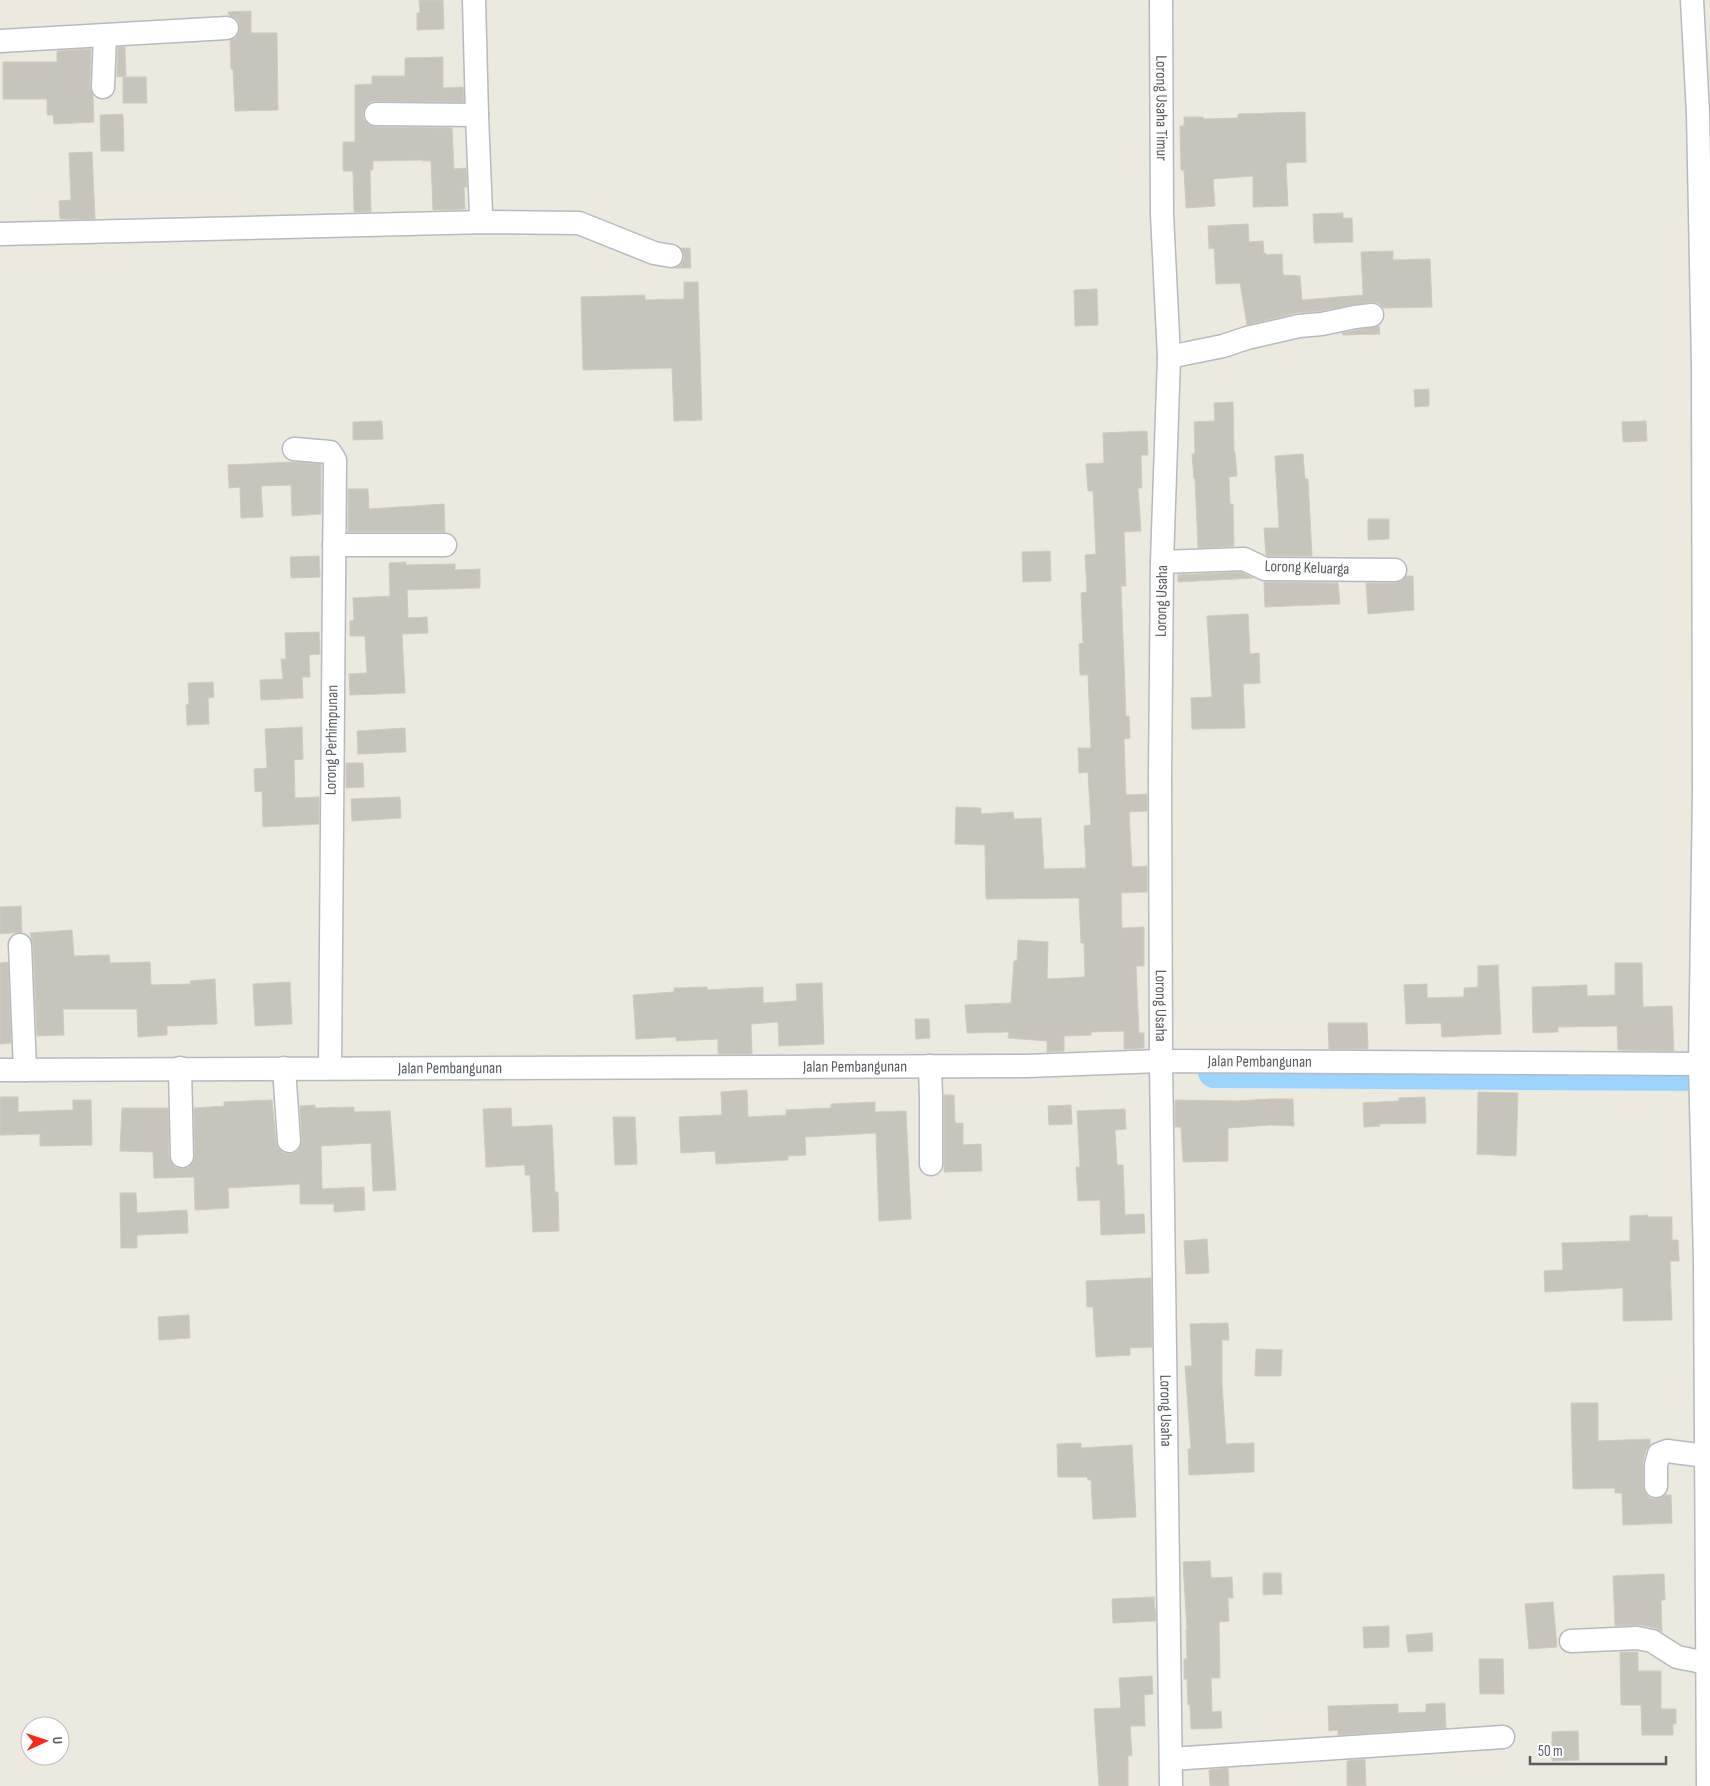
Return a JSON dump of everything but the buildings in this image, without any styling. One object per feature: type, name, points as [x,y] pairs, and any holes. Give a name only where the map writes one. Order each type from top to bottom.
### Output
[{"type":"street","points":[[474,0],[481,214],[486,222]]},
{"type":"street","name":"Lorong Usaha Timur","points":[[1161,0],[1162,220]]},
{"type":"street","points":[[1692,0],[1704,112],[1705,1261],[1708,1786]]},
{"type":"street","points":[[0,42],[227,28]]},
{"type":"street","points":[[103,87],[105,36]]},
{"type":"street","points":[[376,114],[477,115]]},
{"type":"street","name":"Lorong Usaha","points":[[1162,220],[1169,357],[1162,562],[1160,785],[1161,1061],[1171,1786]]},
{"type":"street","points":[[0,234],[486,222],[579,223],[654,253],[671,256]]},
{"type":"street","points":[[1169,357],[1224,346],[1247,338],[1299,326],[1322,324],[1355,316],[1372,315]]},
{"type":"street","name":"Lorong Perhimpunan","points":[[294,449],[330,452],[335,460],[330,1067]]},
{"type":"street","points":[[334,545],[445,545]]},
{"type":"street","name":"Lorong Keluarga","points":[[1162,562],[1244,559],[1265,569],[1395,570]]},
{"type":"street","points":[[20,945],[25,1070]]},
{"type":"street","name":"Jalan Pembangunan","points":[[0,1070],[330,1067],[1026,1066],[1161,1061],[1705,1064]]},
{"type":"street","points":[[930,1066],[932,1097],[931,1164]]},
{"type":"street","points":[[180,1068],[182,1156]]},
{"type":"street","points":[[284,1068],[290,1141]]},
{"type":"street","points":[[1656,1486],[1656,1465],[1659,1454],[1666,1451],[1706,1456]]},
{"type":"street","points":[[1571,1641],[1637,1638],[1652,1641],[1677,1657],[1707,1663]]},
{"type":"street","points":[[1170,1759],[1503,1737]]},
{"type":"waterway","points":[[1214,1072],[1692,1075]]}]
